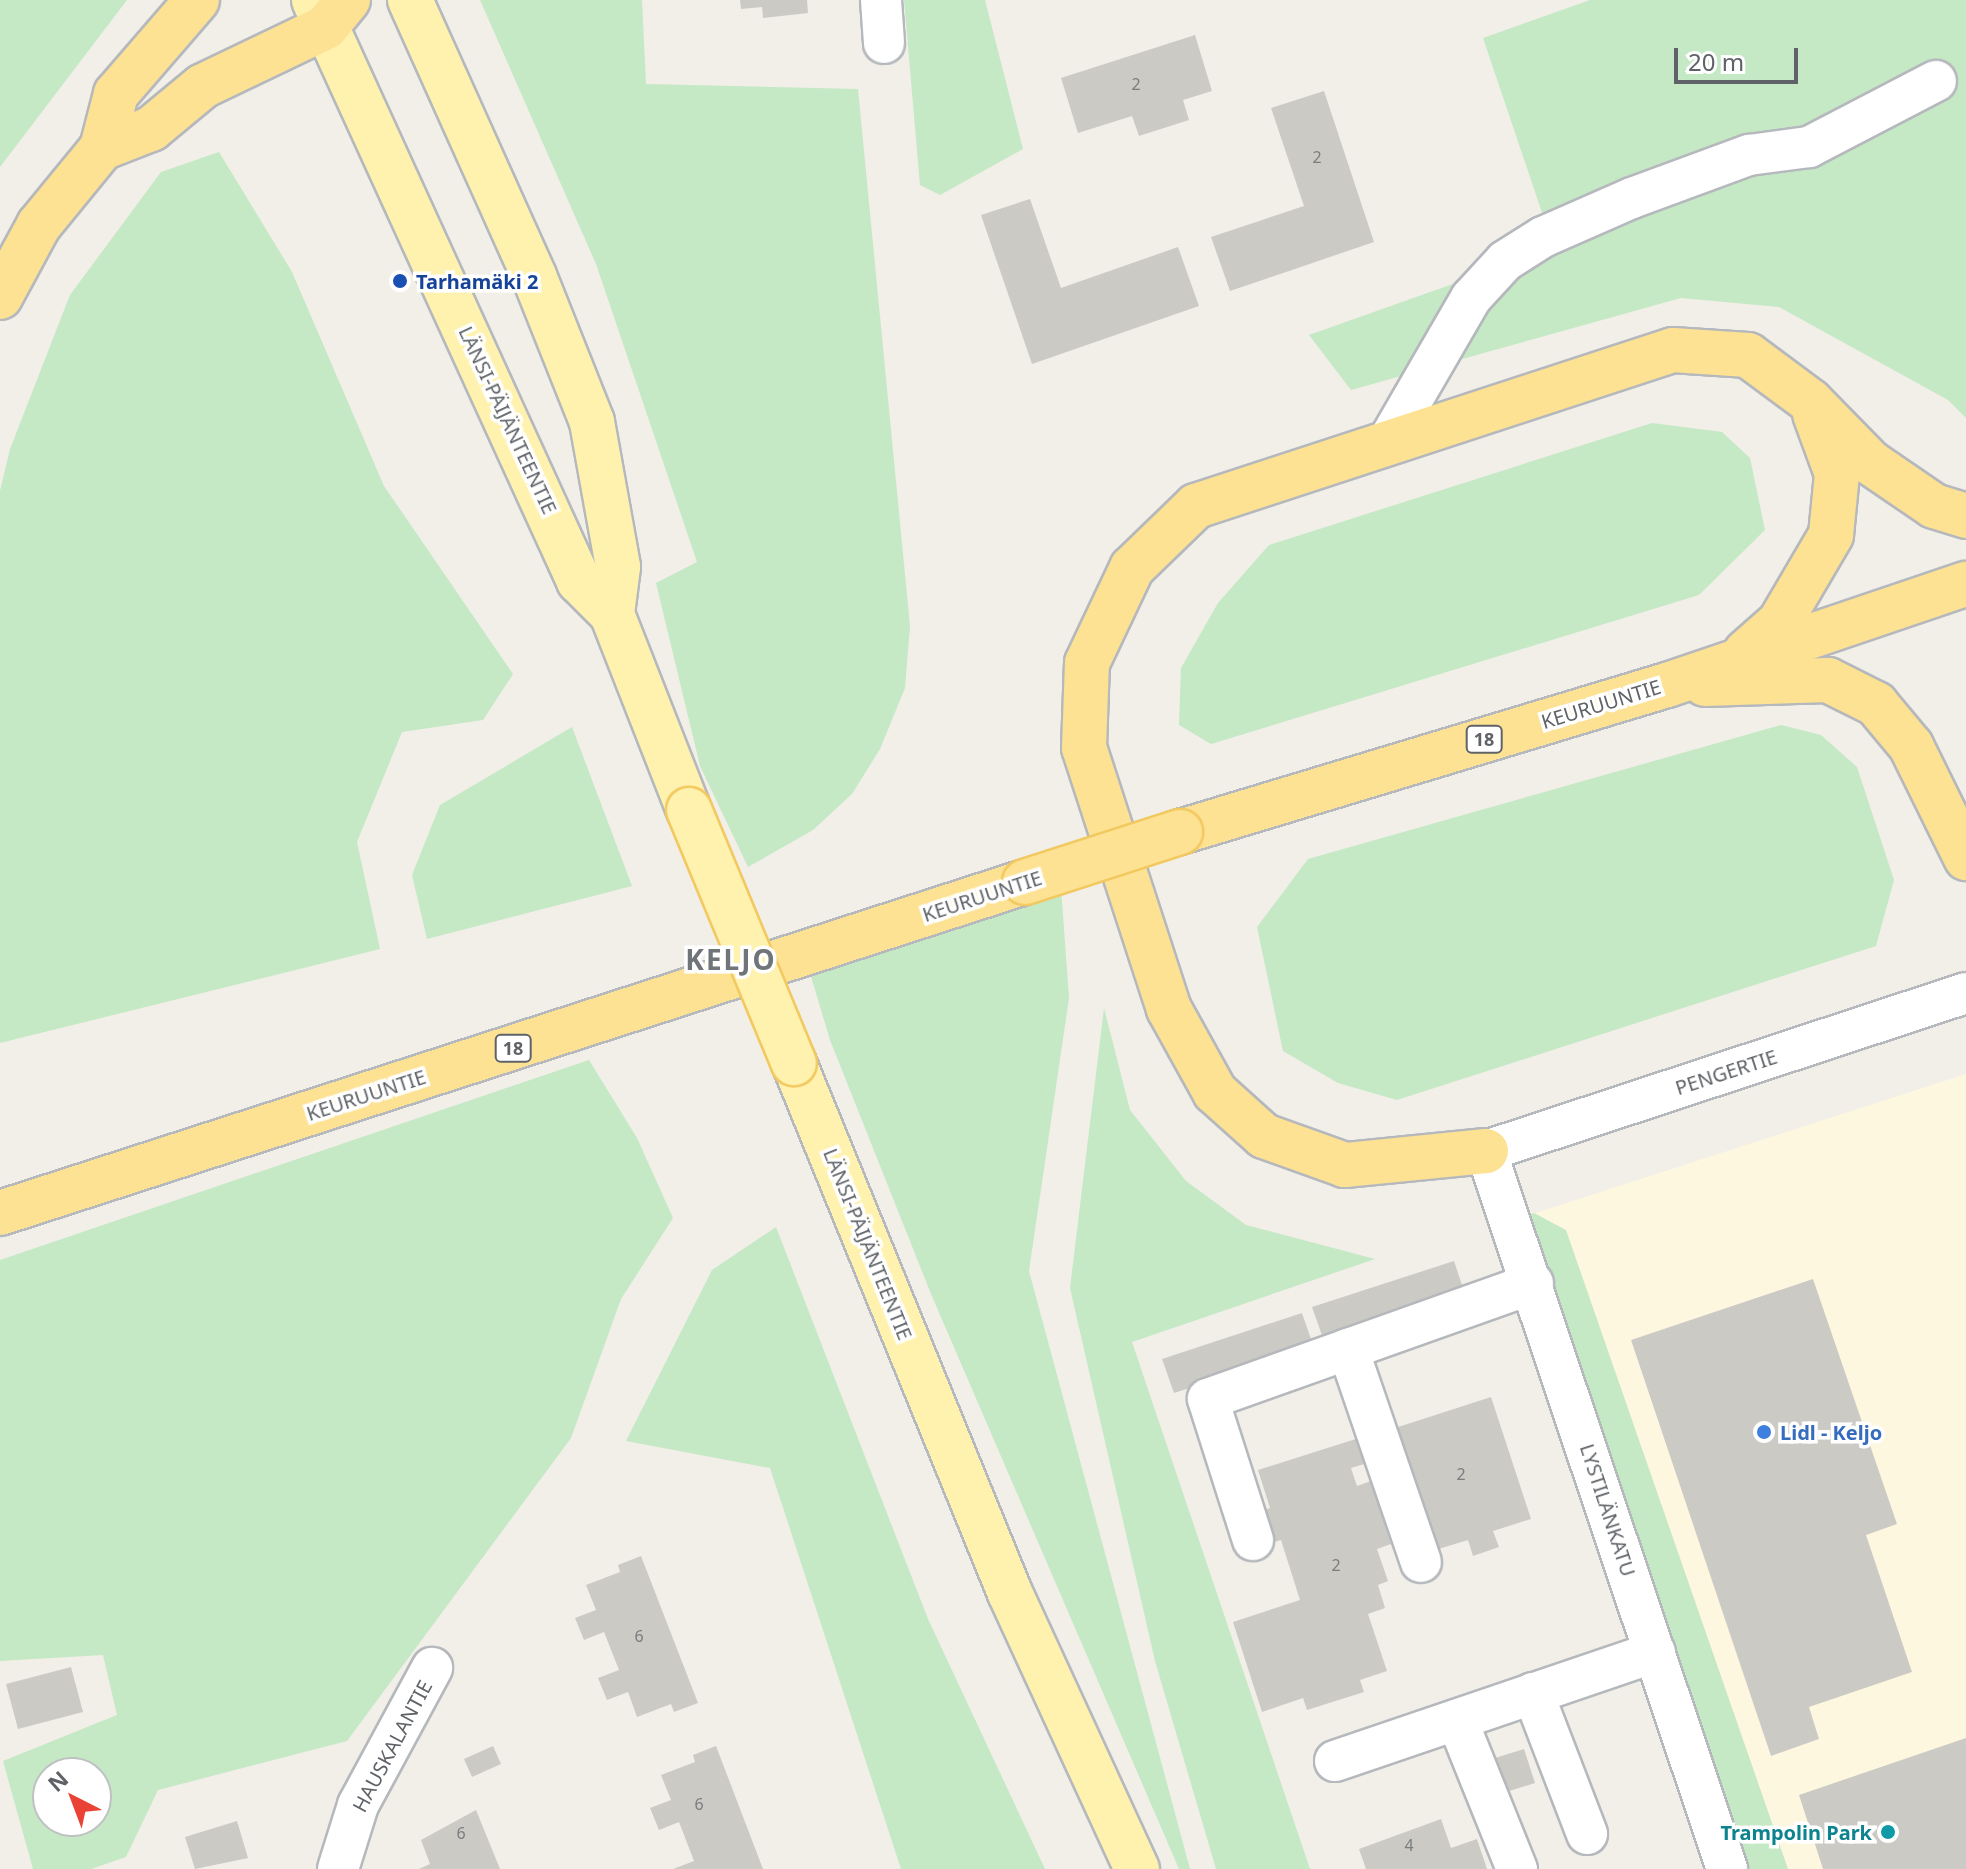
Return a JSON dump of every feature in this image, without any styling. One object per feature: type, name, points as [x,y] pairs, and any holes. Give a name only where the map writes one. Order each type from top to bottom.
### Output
[{"type":"highway","points":[[0,297],[39,225],[102,148],[116,94],[197,0]]},
{"type":"highway","points":[[102,148],[151,129],[203,86],[329,9]]},
{"type":"highway","points":[[1486,1151],[1345,1165],[1264,1136],[1215,1092],[1169,1009],[1084,748],[1087,663],[1132,568],[1196,506],[1673,350],[1748,355],[1810,401],[1871,463],[1934,506],[1966,516]]},
{"type":"highway","points":[[1739,658],[1780,622],[1831,535],[1837,474],[1810,401]]},
{"type":"highway","name":"KEURUUNTIE","points":[[0,1213],[1180,832],[1667,685],[1739,658],[1966,584]]},
{"type":"highway","points":[[1667,685],[1828,680],[1876,704],[1911,746],[1966,858]]},
{"type":"main road","name":"LÄNSI-PÄIJÄNTEENTIE","points":[[410,0],[534,276],[592,422],[618,567],[612,614]]},
{"type":"main road","name":"LÄNSI-PÄIJÄNTEENTIE","points":[[329,9],[579,581],[612,614],[689,810],[1010,1593],[1137,1869]]},
{"type":"street","points":[[881,0],[884,43]]},
{"type":"street","points":[[1387,443],[1471,298],[1505,261],[1543,237],[1632,198],[1749,155],[1809,147],[1936,81]]},
{"type":"street","name":"PENGERTIE","points":[[1486,1151],[1966,993]]},
{"type":"street","name":"LYSTILÄNKATU","points":[[1486,1151],[1533,1283],[1727,1869]]},
{"type":"street","points":[[1253,1540],[1208,1399],[1533,1283]]},
{"type":"street","points":[[1348,1349],[1421,1562]]},
{"type":"street","points":[[1335,1761],[1655,1652]]},
{"type":"street","name":"HAUSKALANTIE","points":[[338,1869],[358,1805],[432,1668]]},
{"type":"street","points":[[1533,1693],[1587,1834]]},
{"type":"street","points":[[1457,1720],[1517,1869]]},
{"type":"shaded area","points":[[1966,1074],[1966,1869],[1742,1869],[1523,1217]]},
{"type":"green space","points":[[0,0],[127,0],[0,167]]},
{"type":"green space","points":[[480,0],[642,0],[646,84],[858,89],[910,626],[905,688],[880,749],[852,794],[813,830],[748,867],[700,766],[656,583],[697,562],[596,264]]},
{"type":"green space","points":[[904,0],[985,0],[1023,149],[940,195],[920,185]]},
{"type":"green space","points":[[1590,0],[1966,0],[1966,418],[1948,400],[1779,307],[1681,298],[1351,390],[1309,335],[1554,248],[1483,38]]},
{"type":"green space","points":[[219,152],[292,272],[384,486],[513,674],[483,720],[402,732],[357,842],[380,949],[0,1043],[0,491],[10,449],[70,295],[161,172]]},
{"type":"green space","points":[[1652,423],[1722,432],[1750,458],[1765,530],[1699,595],[1211,744],[1179,725],[1181,668],[1218,603],[1269,545]]},
{"type":"green space","points":[[1781,725],[1821,735],[1857,767],[1894,880],[1876,946],[1397,1100],[1338,1083],[1283,1051],[1257,927],[1308,859]]},
{"type":"green space","points":[[572,727],[632,886],[427,939],[412,875],[440,805]]},
{"type":"green space","points":[[1061,888],[1069,998],[1029,1271],[1190,1869],[1179,1869],[931,1294],[830,1040],[810,973]]},
{"type":"green space","points":[[1104,1008],[1130,1110],[1186,1181],[1246,1225],[1375,1259],[1132,1342],[1310,1869],[1216,1869],[1155,1661],[1070,1288]]},
{"type":"green space","points":[[589,1060],[637,1138],[673,1218],[621,1299],[571,1438],[347,1741],[158,1790],[126,1857],[91,1869],[33,1869],[3,1761],[117,1715],[103,1655],[0,1661],[0,1260]]},
{"type":"green space","points":[[1534,1213],[1566,1230],[1788,1869],[1742,1869],[1523,1217]]},
{"type":"green space","points":[[776,1227],[928,1619],[1045,1869],[901,1869],[770,1468],[626,1441],[712,1270]]},
{"type":"building","points":[[740,0],[807,0],[808,13],[763,18],[762,7],[741,9]]},
{"type":"building","points":[[1195,35],[1212,91],[1183,100],[1189,120],[1139,136],[1132,116],[1078,133],[1061,78]]},
{"type":"building","points":[[1324,91],[1374,242],[1230,291],[1211,237],[1304,206],[1271,108]]},
{"type":"building","points":[[1030,199],[1061,288],[1178,247],[1199,306],[1032,364],[981,215]]},
{"type":"building","points":[[1454,1261],[1466,1297],[1325,1344],[1312,1307]]},
{"type":"building","name":"Lidl - Keljo","points":[[1813,1279],[1897,1524],[1866,1535],[1912,1672],[1809,1707],[1819,1739],[1771,1756],[1631,1340]]},
{"type":"building","points":[[1302,1313],[1314,1348],[1174,1393],[1162,1359]]},
{"type":"building","points":[[1491,1397],[1531,1519],[1493,1531],[1499,1547],[1473,1556],[1468,1540],[1432,1551],[1392,1429]]},
{"type":"building","points":[[1362,1437],[1371,1462],[1351,1468],[1357,1486],[1371,1481],[1391,1544],[1377,1549],[1388,1581],[1378,1585],[1385,1608],[1368,1614],[1387,1671],[1360,1680],[1364,1692],[1307,1710],[1303,1698],[1262,1712],[1233,1622],[1300,1600],[1281,1540],[1267,1544],[1257,1513],[1270,1508],[1258,1470]]},
{"type":"building","points":[[641,1556],[698,1703],[674,1712],[671,1704],[637,1717],[628,1692],[607,1700],[598,1678],[619,1670],[604,1632],[584,1640],[575,1618],[596,1610],[586,1585],[620,1572],[618,1565]]},
{"type":"building","points":[[71,1667],[83,1712],[18,1729],[6,1684]]},
{"type":"building","name":"Trampolin Park","points":[[1966,1738],[1966,1869],[1823,1869],[1799,1795]]},
{"type":"building","points":[[493,1746],[501,1764],[472,1777],[464,1759]]},
{"type":"building","points":[[716,1746],[763,1869],[673,1869],[694,1861],[679,1822],[659,1830],[650,1808],[671,1800],[661,1775],[695,1762],[693,1755]]},
{"type":"building","points":[[1524,1749],[1535,1783],[1506,1792],[1495,1758]]},
{"type":"building","points":[[476,1810],[500,1869],[419,1869],[430,1864],[421,1840]]},
{"type":"building","points":[[1441,1819],[1451,1848],[1477,1839],[1487,1869],[1366,1869],[1359,1849]]},
{"type":"building","points":[[237,1821],[248,1858],[195,1869],[185,1837]]},
{"type":"place","name":"Tarhamäki 2","points":[[400,281]]},
{"type":"place","name":"Lidl - Keljo","points":[[1764,1432]]},
{"type":"place","name":"Trampolin Park","points":[[1888,1832]]},
{"type":"district","name":"KELJO","points":[[731,959]]}]
